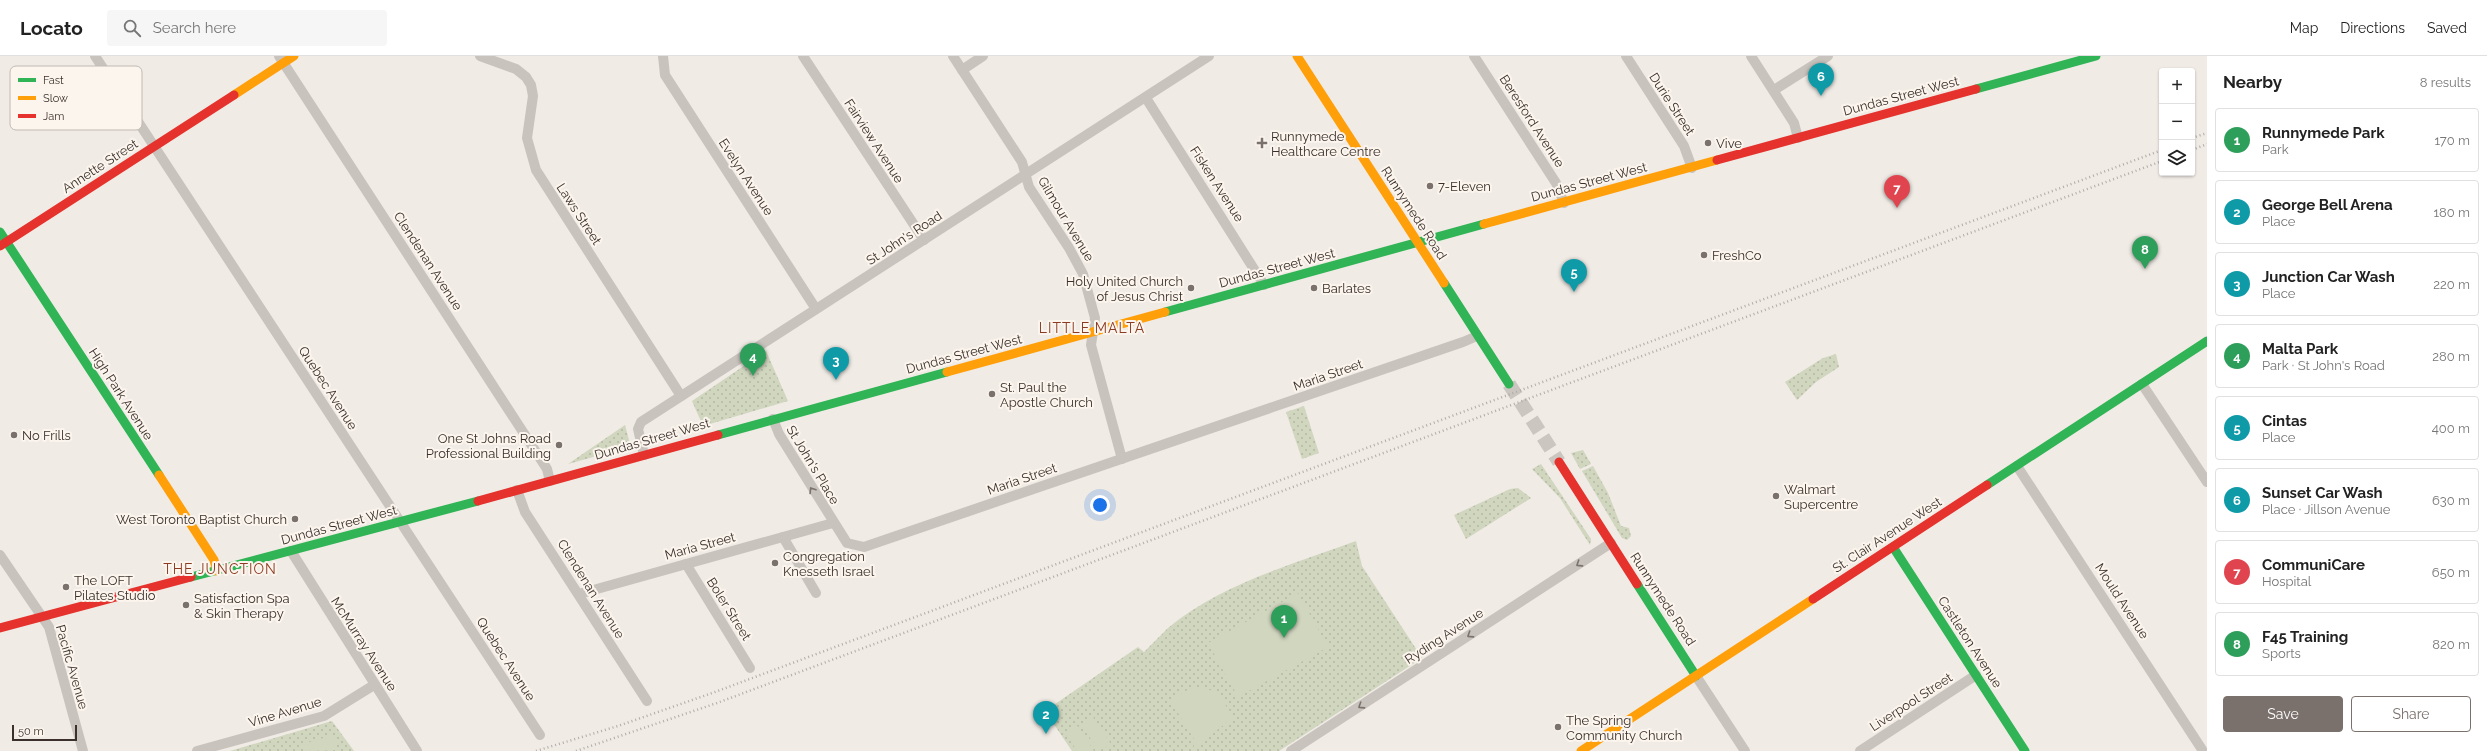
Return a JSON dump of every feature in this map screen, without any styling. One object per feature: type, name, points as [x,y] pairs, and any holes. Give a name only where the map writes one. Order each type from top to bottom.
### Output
[{"type":"main road","name":"Annette Street","points":[[3,243],[154,146],[281,59],[294,56]]},
{"type":"main road","name":"Runnymede Road","points":[[1297,56],[1509,384]]},
{"type":"main road","name":"Dundas Street West","points":[[0,628],[401,522],[1692,168],[2065,60],[2096,56]]},
{"type":"main road","name":"High Park Avenue","points":[[0,232],[3,243],[214,560],[217,571]]},
{"type":"main road","name":"St. Clair Avenue West","points":[[1581,751],[2207,341]]},
{"type":"main road","name":"Runnymede Road","points":[[1559,462],[1696,676]]},
{"type":"main road","name":"Castleton Avenue","points":[[1893,547],[2025,751]]},
{"type":"street","name":"Quebec Avenue","points":[[95,56],[102,66]]},
{"type":"street","name":"Laws Street","points":[[480,56],[516,69],[528,80],[533,96],[527,138],[536,170],[681,396]]},
{"type":"street","name":"Evelyn Avenue","points":[[663,56],[665,75],[816,309]]},
{"type":"street","name":"Fairview Avenue","points":[[803,56],[924,240]]},
{"type":"street","name":"Gilmour Avenue","points":[[953,56],[1022,162],[1029,187],[1069,248],[1083,274],[1095,318],[1091,345],[1122,459]]},
{"type":"street","points":[[962,70],[983,56]]},
{"type":"street","name":"St John's Road","points":[[644,455],[638,434],[641,422],[1209,56]]},
{"type":"street","name":"Beresford Avenue","points":[[1474,56],[1556,182],[1564,203]]},
{"type":"street","name":"Durie Street","points":[[1626,56],[1684,146],[1692,168]]},
{"type":"street","points":[[1751,56],[1794,123],[1798,138]]},
{"type":"street","points":[[1774,90],[1828,56]]},
{"type":"street","name":"Clendenan Avenue","points":[[281,59],[516,420],[547,469],[550,481]]},
{"type":"street","name":"Fisken Avenue","points":[[1146,98],[1264,285]]},
{"type":"street","name":"Quebec Avenue","points":[[142,128],[540,735]]},
{"type":"street","name":"Maria Street","points":[[579,594],[833,523],[847,543],[864,547],[1477,336]]},
{"type":"street","points":[[2142,384],[2207,482]]},
{"type":"street","name":"St John's Place","points":[[773,419],[776,430],[833,523]]},
{"type":"street","name":"Mould Avenue","points":[[2017,466],[2203,751]]},
{"type":"street","name":"Clendenan Avenue","points":[[517,490],[525,512],[647,701]]},
{"type":"street","points":[[783,537],[816,593]]},
{"type":"street","name":"Ryding Avenue","points":[[1291,751],[1611,543]]},
{"type":"street","name":"McMurray Avenue","points":[[290,551],[417,751]]},
{"type":"street","name":"Pacific Avenue","points":[[0,555],[49,627],[83,751]]},
{"type":"street","name":"Boler Street","points":[[686,564],[750,668]]},
{"type":"street","name":"Liverpool Street","points":[[1860,751],[1976,675]]},
{"type":"street","name":"Runnymede Road","points":[[1696,676],[1745,751]]},
{"type":"street","name":"Vine Avenue","points":[[197,751],[324,716],[374,685]]},
{"type":"green space","points":[[766,351],[788,401],[703,426],[692,401]]},
{"type":"green space","points":[[1836,354],[1839,367],[1816,382],[1797,400],[1785,382],[1823,358]]},
{"type":"green space","points":[[1304,406],[1319,453],[1302,459],[1286,412]]},
{"type":"green space","points":[[625,425],[630,444],[629,447],[568,464]]},
{"type":"green space","points":[[1583,450],[1591,464],[1580,469],[1571,453]]},
{"type":"green space","points":[[1541,464],[1591,539],[1590,545],[1560,498],[1532,469]]},
{"type":"green space","points":[[1593,466],[1608,493],[1621,526],[1629,528],[1631,536],[1627,540],[1622,538],[1582,471]]},
{"type":"green space","points":[[1518,488],[1531,498],[1466,539],[1454,515],[1510,489]]},
{"type":"green space","points":[[1356,541],[1362,566],[1422,658],[1279,751],[1072,751],[1045,711],[1138,647],[1144,652],[1168,628],[1188,613],[1211,599],[1234,587],[1283,567]]},
{"type":"green space","points":[[1298,593],[1328,647],[1238,697],[1208,643]]},
{"type":"green space","points":[[1203,688],[1216,692],[1234,717],[1204,740],[1199,748],[1194,747],[1194,739],[1170,700],[1189,689]]},
{"type":"green space","points":[[1093,717],[1111,744],[1099,751],[1081,725]]},
{"type":"green space","points":[[332,721],[354,751],[230,751]]},
{"type":"green space","points":[[1078,726],[1094,751],[1077,751],[1066,734]]},
{"type":"green space","points":[[334,735],[338,750],[304,751],[302,744]]},
{"type":"tunnel","points":[[1509,384],[1559,462]]},
{"type":"railway","points":[[2195,137],[2207,133]]},
{"type":"railway","points":[[2195,149],[2207,144]]},
{"type":"railway","points":[[536,751],[618,726],[715,692],[2159,151]]},
{"type":"railway","points":[[576,751],[717,703],[2159,162]]},
{"type":"traffic: fast","points":[[1976,89],[2096,56]]},
{"type":"traffic: fast","points":[[1165,312],[1484,224]]},
{"type":"traffic: fast","points":[[0,232],[159,475]]},
{"type":"traffic: fast","points":[[1444,283],[1509,384]]},
{"type":"traffic: fast","points":[[1987,485],[2207,341]]},
{"type":"traffic: fast","points":[[718,435],[947,372]]},
{"type":"traffic: fast","points":[[191,577],[478,501]]},
{"type":"traffic: fast","points":[[1893,547],[2025,751]]},
{"type":"traffic: fast","points":[[1637,584],[1696,676]]},
{"type":"traffic: slow","points":[[234,95],[294,56]]},
{"type":"traffic: slow","points":[[1297,56],[1444,283]]},
{"type":"traffic: slow","points":[[1484,224],[1717,160]]},
{"type":"traffic: slow","points":[[947,372],[1165,312]]},
{"type":"traffic: slow","points":[[159,475],[214,560],[217,571]]},
{"type":"traffic: slow","points":[[1581,751],[1813,599]]},
{"type":"traffic: jam","points":[[1717,160],[1976,89]]},
{"type":"traffic: jam","points":[[0,246],[234,95]]},
{"type":"traffic: jam","points":[[478,501],[718,435]]},
{"type":"traffic: jam","points":[[1559,462],[1637,584]]},
{"type":"traffic: jam","points":[[1813,599],[1987,485]]},
{"type":"traffic: jam","points":[[0,628],[191,577]]},
{"type":"place","name":"Sunset Car Wash","points":[[1821,96]]},
{"type":"place","name":"Runnymede Healthcare Centre","points":[[1262,143]]},
{"type":"place","name":"Vive","points":[[1708,143]]},
{"type":"place","name":"7-Eleven","points":[[1430,186]]},
{"type":"place","name":"CommuniCare","points":[[1897,208]]},
{"type":"place","name":"FreshCo","points":[[1704,255]]},
{"type":"place","name":"F45 Training","points":[[2145,269]]},
{"type":"place","name":"Holy United Church of Jesus Christ","points":[[1191,288]]},
{"type":"place","name":"Barlates","points":[[1314,288]]},
{"type":"place","name":"Cintas","points":[[1574,292]]},
{"type":"place","name":"Malta Park","points":[[753,376]]},
{"type":"place","name":"Junction Car Wash","points":[[836,380]]},
{"type":"place","name":"St. Paul the Apostle Church","points":[[992,394]]},
{"type":"place","name":"No Frills","points":[[14,435]]},
{"type":"place","name":"One St Johns Road Professional Building","points":[[559,445]]},
{"type":"place","name":"Walmart Supercentre","points":[[1776,496]]},
{"type":"place","name":"West Toronto Baptist Church","points":[[295,519]]},
{"type":"place","name":"Congregation Knesseth Israel","points":[[775,563]]},
{"type":"place","name":"The LOFT Pilates Studio","points":[[66,587]]},
{"type":"place","name":"Satisfaction Spa & Skin Therapy","points":[[186,605]]},
{"type":"place","name":"Runnymede Park","points":[[1284,638]]},
{"type":"place","name":"The Spring Community Church","points":[[1558,727]]},
{"type":"place","name":"George Bell Arena","points":[[1046,734]]},
{"type":"district","name":"LITTLE MALTA","points":[[1092,328]]},
{"type":"district","name":"THE JUNCTION","points":[[220,569]]}]
